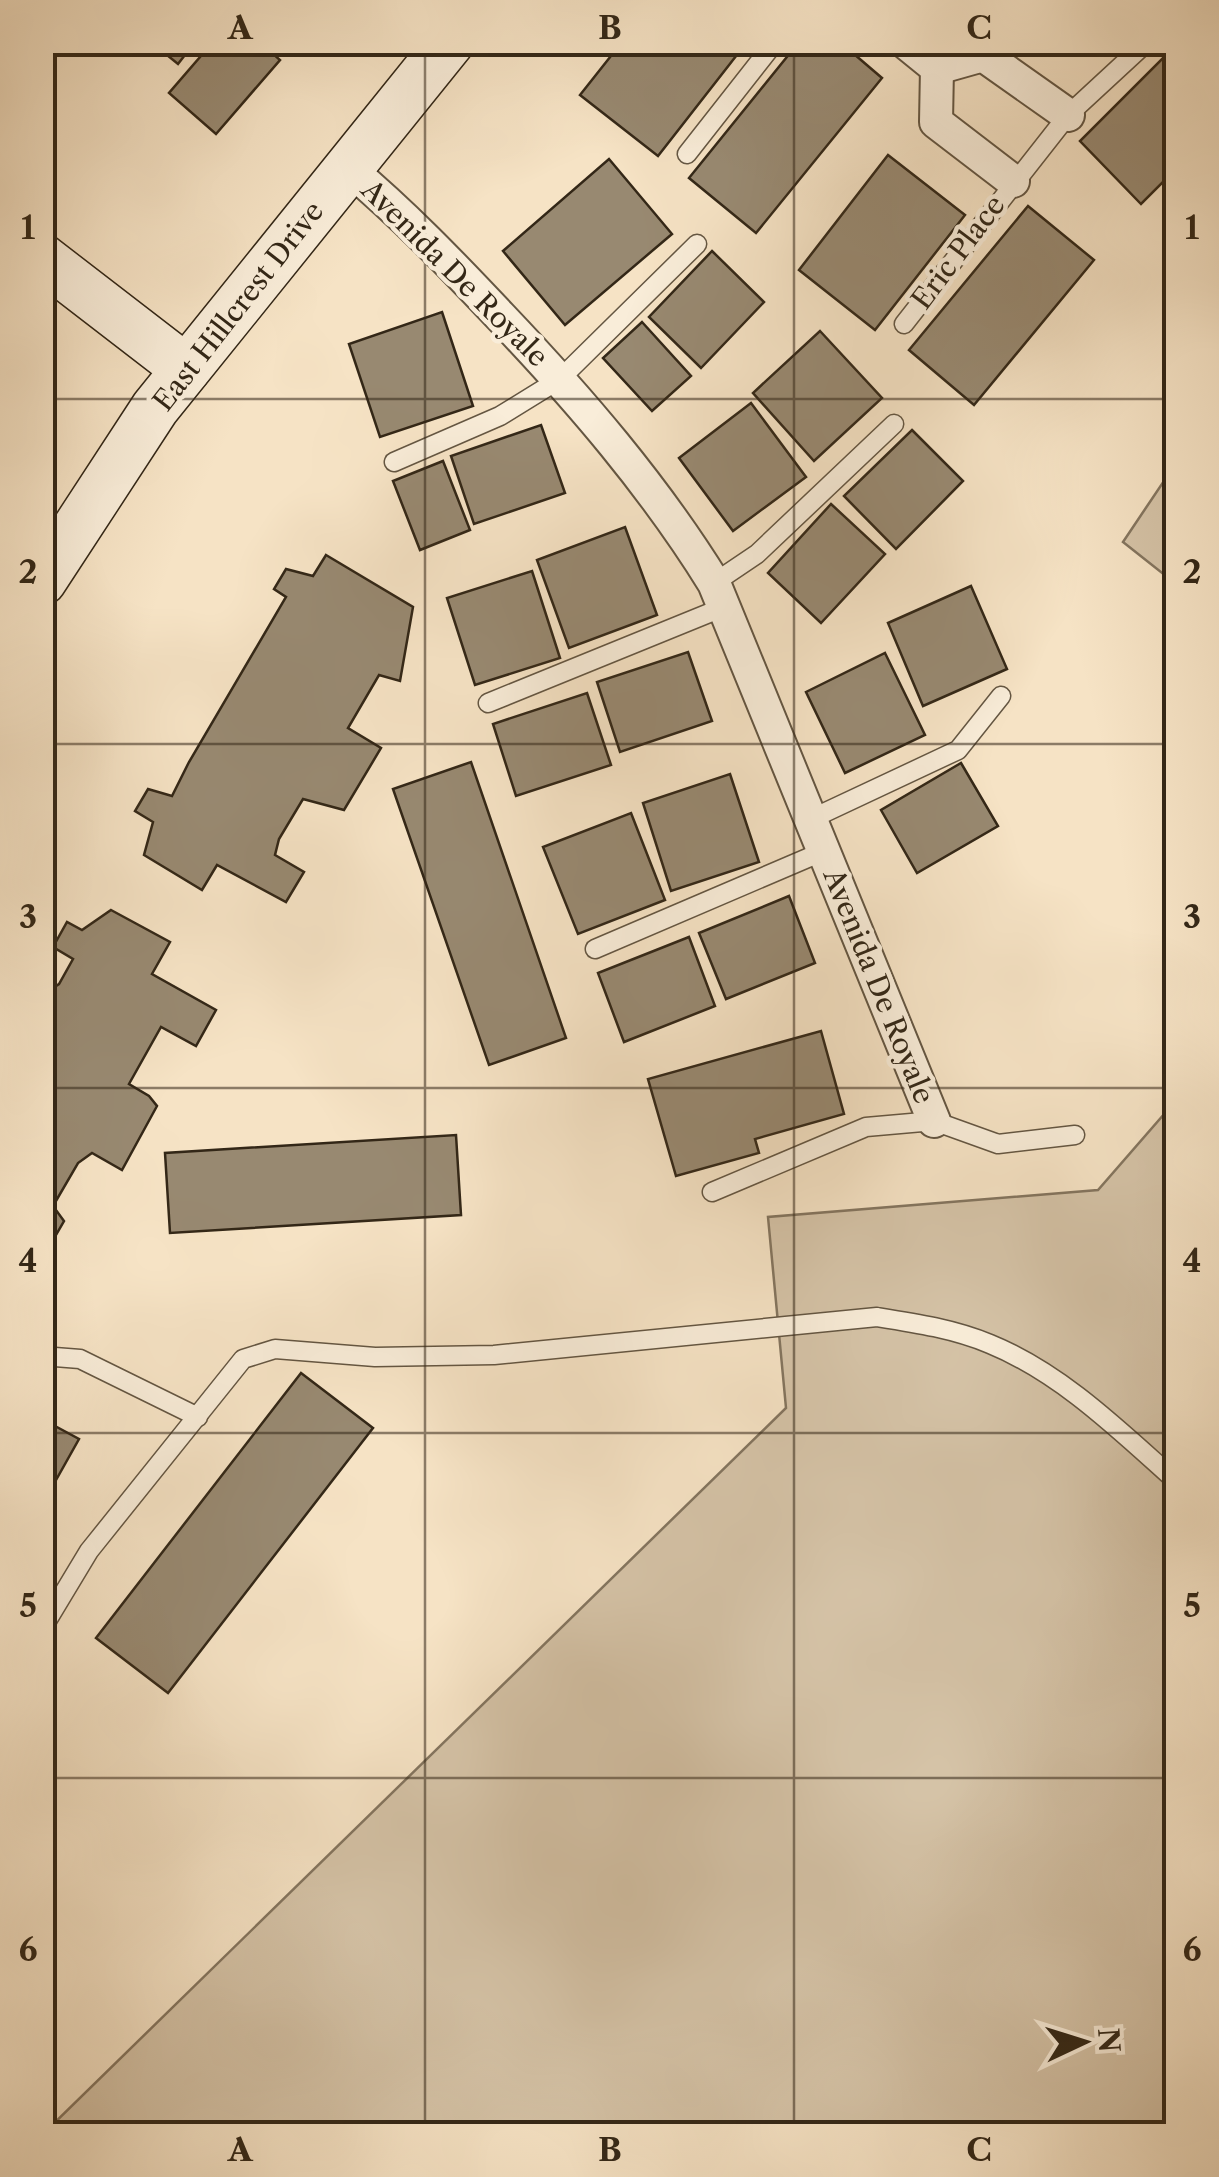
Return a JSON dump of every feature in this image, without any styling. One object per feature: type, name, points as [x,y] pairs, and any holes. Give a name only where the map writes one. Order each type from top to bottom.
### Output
[{"type":"main road","name":"East Hillcrest Drive","points":[[42,580],[156,408],[450,42]]},
{"type":"main road","points":[[42,258],[186,369]]},
{"type":"street","points":[[905,42],[938,68],[983,54],[1068,115]]},
{"type":"street","name":"Eric Place","points":[[938,68],[936,122],[1013,181]]},
{"type":"street","name":"Avenida De Royale","points":[[348,168],[405,215],[560,380],[676,522],[719,595],[934,1122]]},
{"type":"lane","points":[[686,154],[775,42]]},
{"type":"lane","name":"Eric Place","points":[[904,324],[1068,115],[1147,42]]},
{"type":"lane","name":"Avenida De Royale","points":[[394,462],[500,416],[560,380],[697,244]]},
{"type":"lane","points":[[488,704],[719,595],[894,424]]},
{"type":"lane","points":[[812,819],[958,750],[1001,696]]},
{"type":"lane","name":"Avenida De Royale","points":[[595,949],[824,850]]},
{"type":"lane","name":"Avenida De Royale","points":[[712,1192],[866,1127],[934,1122],[998,1144],[1075,1135]]},
{"type":"lane","points":[[42,1629],[89,1551],[243,1358],[275,1349],[376,1357],[494,1355],[877,1317],[927,1324],[989,1343],[1048,1374],[1176,1481]]},
{"type":"lane","points":[[42,1356],[80,1359],[198,1417]]},
{"type":"shaded area","points":[[1176,463],[1176,584],[1123,542]]},
{"type":"shaded area","points":[[1176,695],[1176,2134],[43,2134],[786,1408],[768,1217],[1098,1190],[1165,1113]]},
{"type":"building","points":[[151,42],[195,42],[178,64]]},
{"type":"building","points":[[213,42],[260,42],[280,60],[216,134],[169,93]]},
{"type":"building","points":[[622,42],[747,42],[658,156],[580,95]]},
{"type":"building","points":[[799,42],[840,42],[882,78],[756,233],[689,178]]},
{"type":"building","points":[[1176,45],[1176,169],[1141,204],[1080,141]]},
{"type":"building","points":[[888,155],[965,215],[875,330],[799,270]]},
{"type":"building","points":[[609,159],[672,234],[565,325],[503,251]]},
{"type":"building","points":[[1028,206],[1094,260],[974,405],[909,350]]},
{"type":"building","points":[[712,251],[764,302],[701,368],[649,317]]},
{"type":"building","points":[[442,312],[473,406],[380,437],[349,344]]},
{"type":"building","points":[[642,322],[691,376],[652,411],[603,358]]},
{"type":"building","points":[[820,331],[882,398],[814,461],[753,393]]},
{"type":"building","points":[[751,403],[806,477],[733,531],[679,458]]},
{"type":"building","points":[[541,425],[565,493],[474,524],[451,456]]},
{"type":"building","points":[[912,430],[963,481],[896,549],[844,496]]},
{"type":"building","points":[[443,461],[470,530],[420,550],[393,481]]},
{"type":"building","points":[[831,504],[885,554],[821,623],[768,573]]},
{"type":"building","points":[[625,527],[657,615],[569,648],[537,560]]},
{"type":"building","points":[[326,555],[413,607],[400,681],[379,675],[348,728],[381,748],[344,810],[303,799],[279,839],[275,855],[304,872],[286,902],[217,865],[202,890],[144,855],[153,822],[135,811],[148,789],[172,796],[286,597],[274,589],[286,569],[313,576]]},
{"type":"building","points":[[532,571],[560,658],[475,685],[447,598]]},
{"type":"building","points":[[971,586],[1007,669],[923,706],[888,623]]},
{"type":"building","points":[[688,652],[712,721],[620,752],[597,682]]},
{"type":"building","points":[[885,653],[925,735],[845,773],[806,692]]},
{"type":"building","points":[[587,693],[611,765],[516,796],[493,724]]},
{"type":"building","points":[[471,762],[566,1038],[489,1065],[393,789]]},
{"type":"building","points":[[961,763],[998,826],[917,873],[881,810]]},
{"type":"building","points":[[730,774],[759,862],[671,891],[643,803]]},
{"type":"building","points":[[631,813],[665,900],[578,934],[543,847]]},
{"type":"building","points":[[789,896],[815,963],[726,999],[699,933]]},
{"type":"building","points":[[111,910],[170,942],[152,974],[216,1010],[196,1046],[161,1027],[129,1084],[157,1106],[122,1170],[92,1153],[78,1163],[53,1206],[64,1221],[45,1254],[42,995],[59,984],[73,959],[53,947],[67,922],[82,930]]},
{"type":"building","points":[[689,937],[715,1006],[624,1042],[598,973]]},
{"type":"building","points":[[821,1031],[844,1114],[755,1139],[759,1153],[676,1176],[648,1079]]},
{"type":"building","points":[[456,1135],[461,1215],[170,1233],[165,1153]]},
{"type":"building","points":[[301,1373],[373,1428],[168,1693],[96,1638]]},
{"type":"building","points":[[42,1419],[79,1439],[42,1505]]}]
